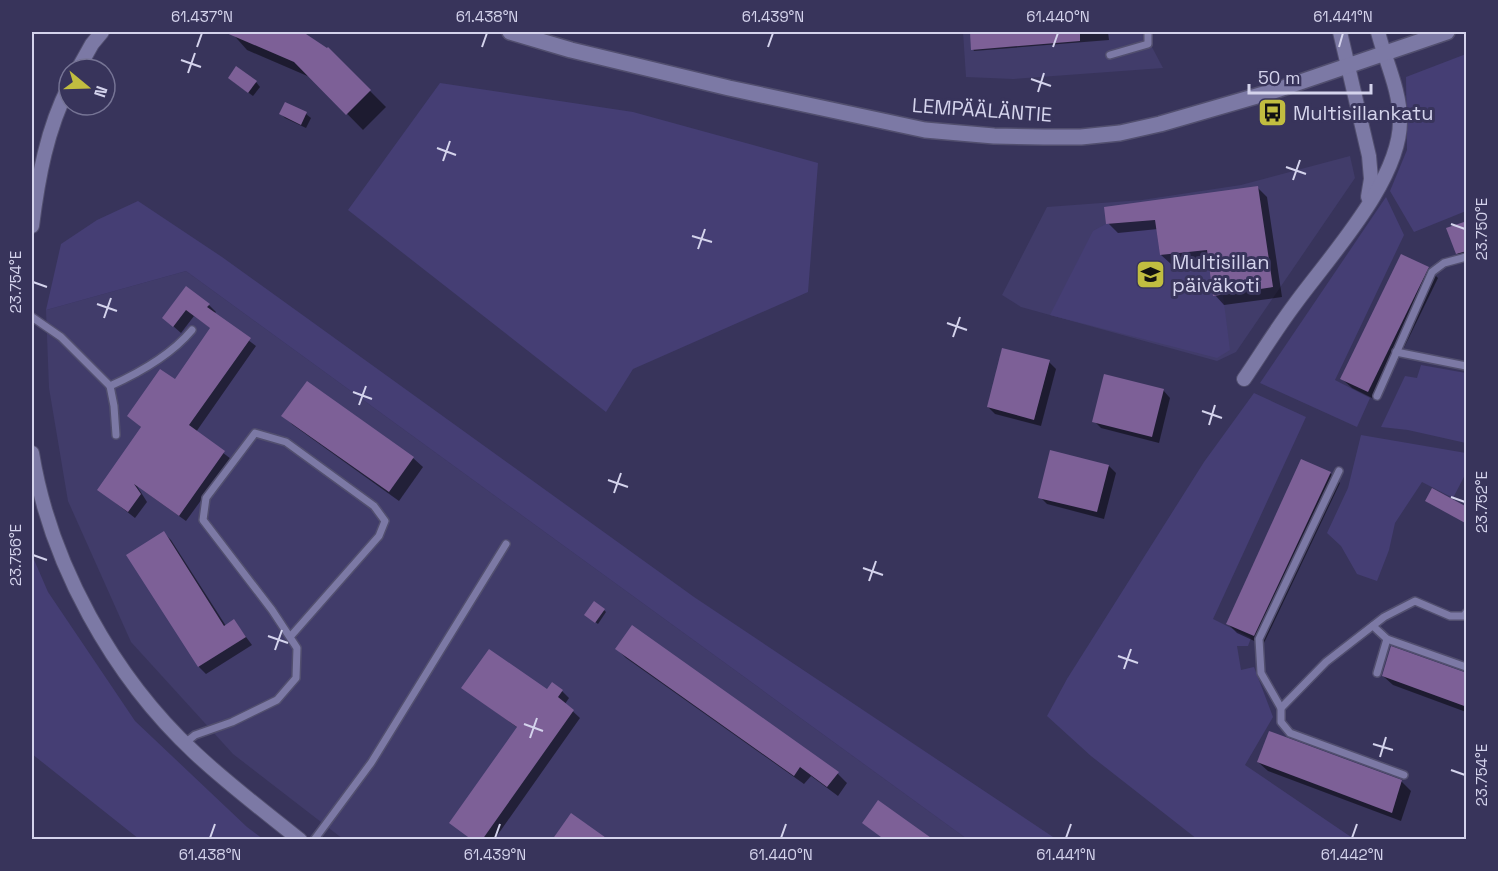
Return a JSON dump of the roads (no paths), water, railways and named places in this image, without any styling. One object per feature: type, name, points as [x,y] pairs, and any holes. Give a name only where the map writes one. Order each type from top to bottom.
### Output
[{"type":"main road","name":"LEMPÄÄLÄNTIE","points":[[510,32],[571,50],[925,130],[994,136],[1081,137],[1120,133],[1160,124],[1274,91],[1447,32]]},
{"type":"street","points":[[85,57],[102,32]]},
{"type":"street","points":[[1340,32],[1346,66],[1369,156],[1371,179],[1366,208]]},
{"type":"street","points":[[1244,379],[1295,303],[1334,256],[1366,208],[1388,169],[1397,145],[1400,119],[1394,81],[1383,54],[1378,32]]},
{"type":"street","points":[[32,226],[40,170],[57,116]]},
{"type":"street","points":[[32,453],[42,499],[77,593],[129,678],[185,742],[238,791],[300,840]]},
{"type":"lane","points":[[1110,55],[1148,44],[1148,32]]},
{"type":"lane","points":[[1377,396],[1432,272],[1443,263],[1467,256]]},
{"type":"lane","points":[[32,317],[61,337],[110,386],[116,435]]},
{"type":"lane","points":[[110,386],[124,380],[179,345],[192,330]]},
{"type":"lane","points":[[1396,352],[1467,366]]},
{"type":"lane","points":[[185,742],[195,735],[232,722],[278,700],[296,678],[297,648],[203,520],[207,498],[255,433],[286,442],[374,506],[385,521],[379,536],[290,637]]},
{"type":"lane","points":[[1339,471],[1259,639],[1261,674],[1281,708],[1281,722],[1290,734],[1404,775]]},
{"type":"lane","points":[[314,840],[371,763],[506,544]]},
{"type":"lane","points":[[1281,708],[1326,662],[1384,617],[1415,601],[1450,616],[1464,616],[1467,613]]},
{"type":"lane","points":[[1373,626],[1387,639],[1467,667]]},
{"type":"lane","points":[[1377,673],[1387,639]]},
{"type":"place","name":"Multisillankatu","points":[[1272,113]]},
{"type":"place","name":"Multisillan päiväkoti","points":[[1151,274]]}]
